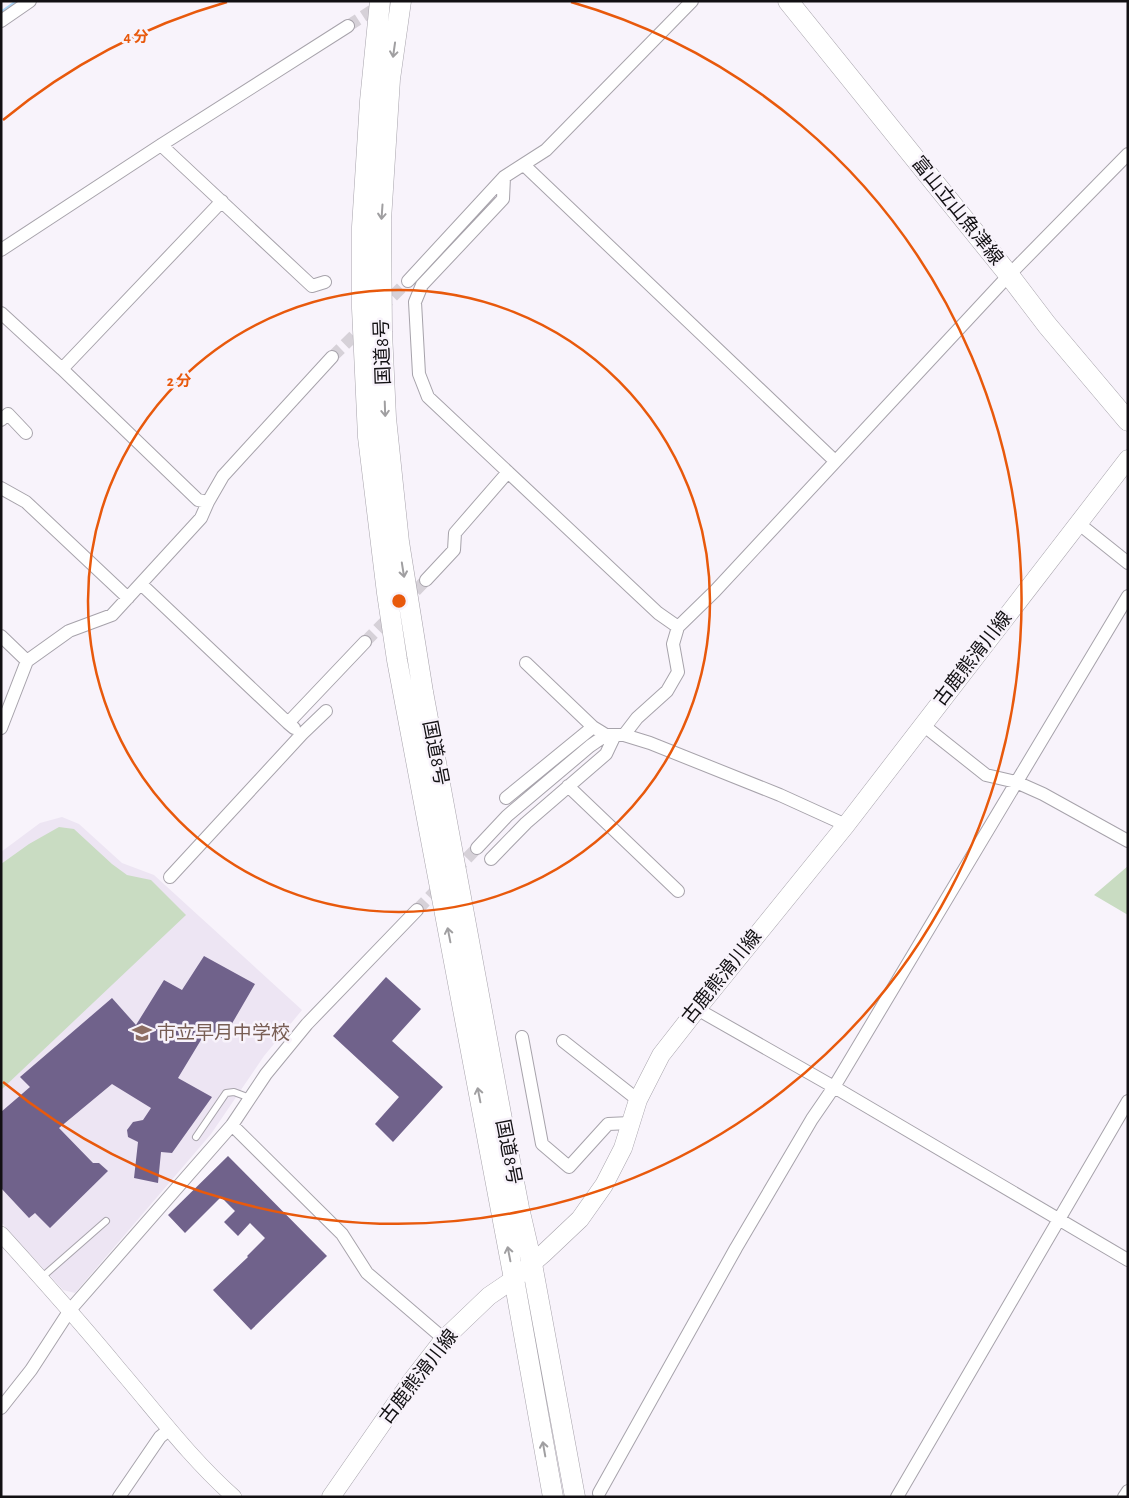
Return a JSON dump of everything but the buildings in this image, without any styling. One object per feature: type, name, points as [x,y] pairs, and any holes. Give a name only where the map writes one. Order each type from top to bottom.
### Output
[{"type":"main road","name":"国道8号","points":[[380,1],[370,101],[362,226],[362,308],[368,437],[397,660],[514,1279],[553,1497]]},
{"type":"main road","name":"国道8号","points":[[401,1],[390,79],[381,220],[382,332],[386,418],[399,542],[423,692],[517,1198],[532,1264],[575,1497]]},
{"type":"main road","name":"富山立山魚津線","points":[[788,1],[1047,325],[1128,421]]},
{"type":"main road","name":"古鹿熊滑川線","points":[[331,1497],[413,1379],[444,1339],[490,1296],[532,1264],[580,1219],[599,1192],[623,1148],[638,1100],[661,1055],[846,825],[1128,458]]},
{"type":"street","points":[[1,21],[30,1]]},
{"type":"street","points":[[408,281],[504,177],[546,150],[692,1]]},
{"type":"street","points":[[1,250],[348,26]]},
{"type":"street","points":[[161,145],[312,286],[325,282]]},
{"type":"street","points":[[477,848],[507,816],[590,746],[615,735],[667,691],[678,672],[673,644],[678,627],[715,591],[1009,276],[1128,154]]},
{"type":"street","points":[[524,165],[835,462]]},
{"type":"street","points":[[504,177],[504,199],[422,285],[415,302],[418,374],[428,397],[658,613],[678,627]]},
{"type":"street","points":[[62,369],[222,202]]},
{"type":"street","points":[[1,313],[198,500],[208,502]]},
{"type":"street","points":[[1,728],[27,661],[69,631],[112,615],[201,518],[223,476],[332,357]]},
{"type":"street","points":[[1,420],[8,414],[26,433]]},
{"type":"street","points":[[426,580],[454,550],[455,533],[508,472]]},
{"type":"street","points":[[1,488],[26,502],[128,598]]},
{"type":"street","points":[[1078,523],[1128,563]]},
{"type":"street","points":[[141,584],[302,734]]},
{"type":"street","points":[[599,1493],[736,1248],[812,1119],[834,1087],[1128,596]]},
{"type":"street","points":[[1,636],[27,661]]},
{"type":"street","points":[[288,723],[365,642]]},
{"type":"street","points":[[526,664],[593,727],[615,735],[650,743],[780,795],[846,825]]},
{"type":"street","points":[[170,877],[302,734],[326,711]]},
{"type":"street","points":[[923,725],[986,775],[1016,782],[1043,794],[1128,841]]},
{"type":"street","points":[[506,798],[593,727]]},
{"type":"street","points":[[491,859],[526,823],[606,754],[615,735]]},
{"type":"street","points":[[568,786],[678,891]]},
{"type":"street","points":[[1,1408],[31,1370],[70,1310],[232,1125],[266,1074],[307,1024],[417,910]]},
{"type":"street","points":[[697,1008],[1128,1260]]},
{"type":"street","points":[[522,1037],[542,1144],[569,1167],[608,1124],[630,1123]]},
{"type":"street","points":[[563,1041],[638,1100]]},
{"type":"street","points":[[898,1497],[1128,1101]]},
{"type":"street","points":[[232,1125],[342,1234],[367,1274],[444,1339]]},
{"type":"street","points":[[1,1234],[70,1310],[170,1429],[221,1486],[234,1497]]},
{"type":"street","points":[[119,1497],[160,1437],[170,1429]]},
{"type":"street","points":[[1124,1497],[1128,1491]]},
{"type":"lane","points":[[196,1137],[226,1093],[234,1092],[250,1098]]},
{"type":"lane","points":[[41,1278],[106,1222]]},
{"type":"shaded area","name":"市立早月中学校","points":[[62,817],[79,824],[122,863],[154,875],[302,1010],[264,1056],[211,1134],[75,1293],[63,1290],[1,1222],[1,852],[40,823]]},
{"type":"green space","points":[[59,827],[74,829],[112,864],[127,875],[151,880],[186,915],[1,1090],[1,864],[29,844]]},
{"type":"green space","points":[[1128,866],[1128,915],[1094,895]]},
{"type":"waterway","points":[[1,13],[18,1]]},
{"type":"tunnel","points":[[348,26],[382,4]]},
{"type":"tunnel","points":[[380,309],[408,281]]},
{"type":"tunnel","points":[[332,357],[366,324]]},
{"type":"tunnel","points":[[365,642],[426,580]]},
{"type":"tunnel","points":[[417,910],[477,848]]},
{"type":"place","name":"市立早月中学校","points":[[142,1033]]}]
